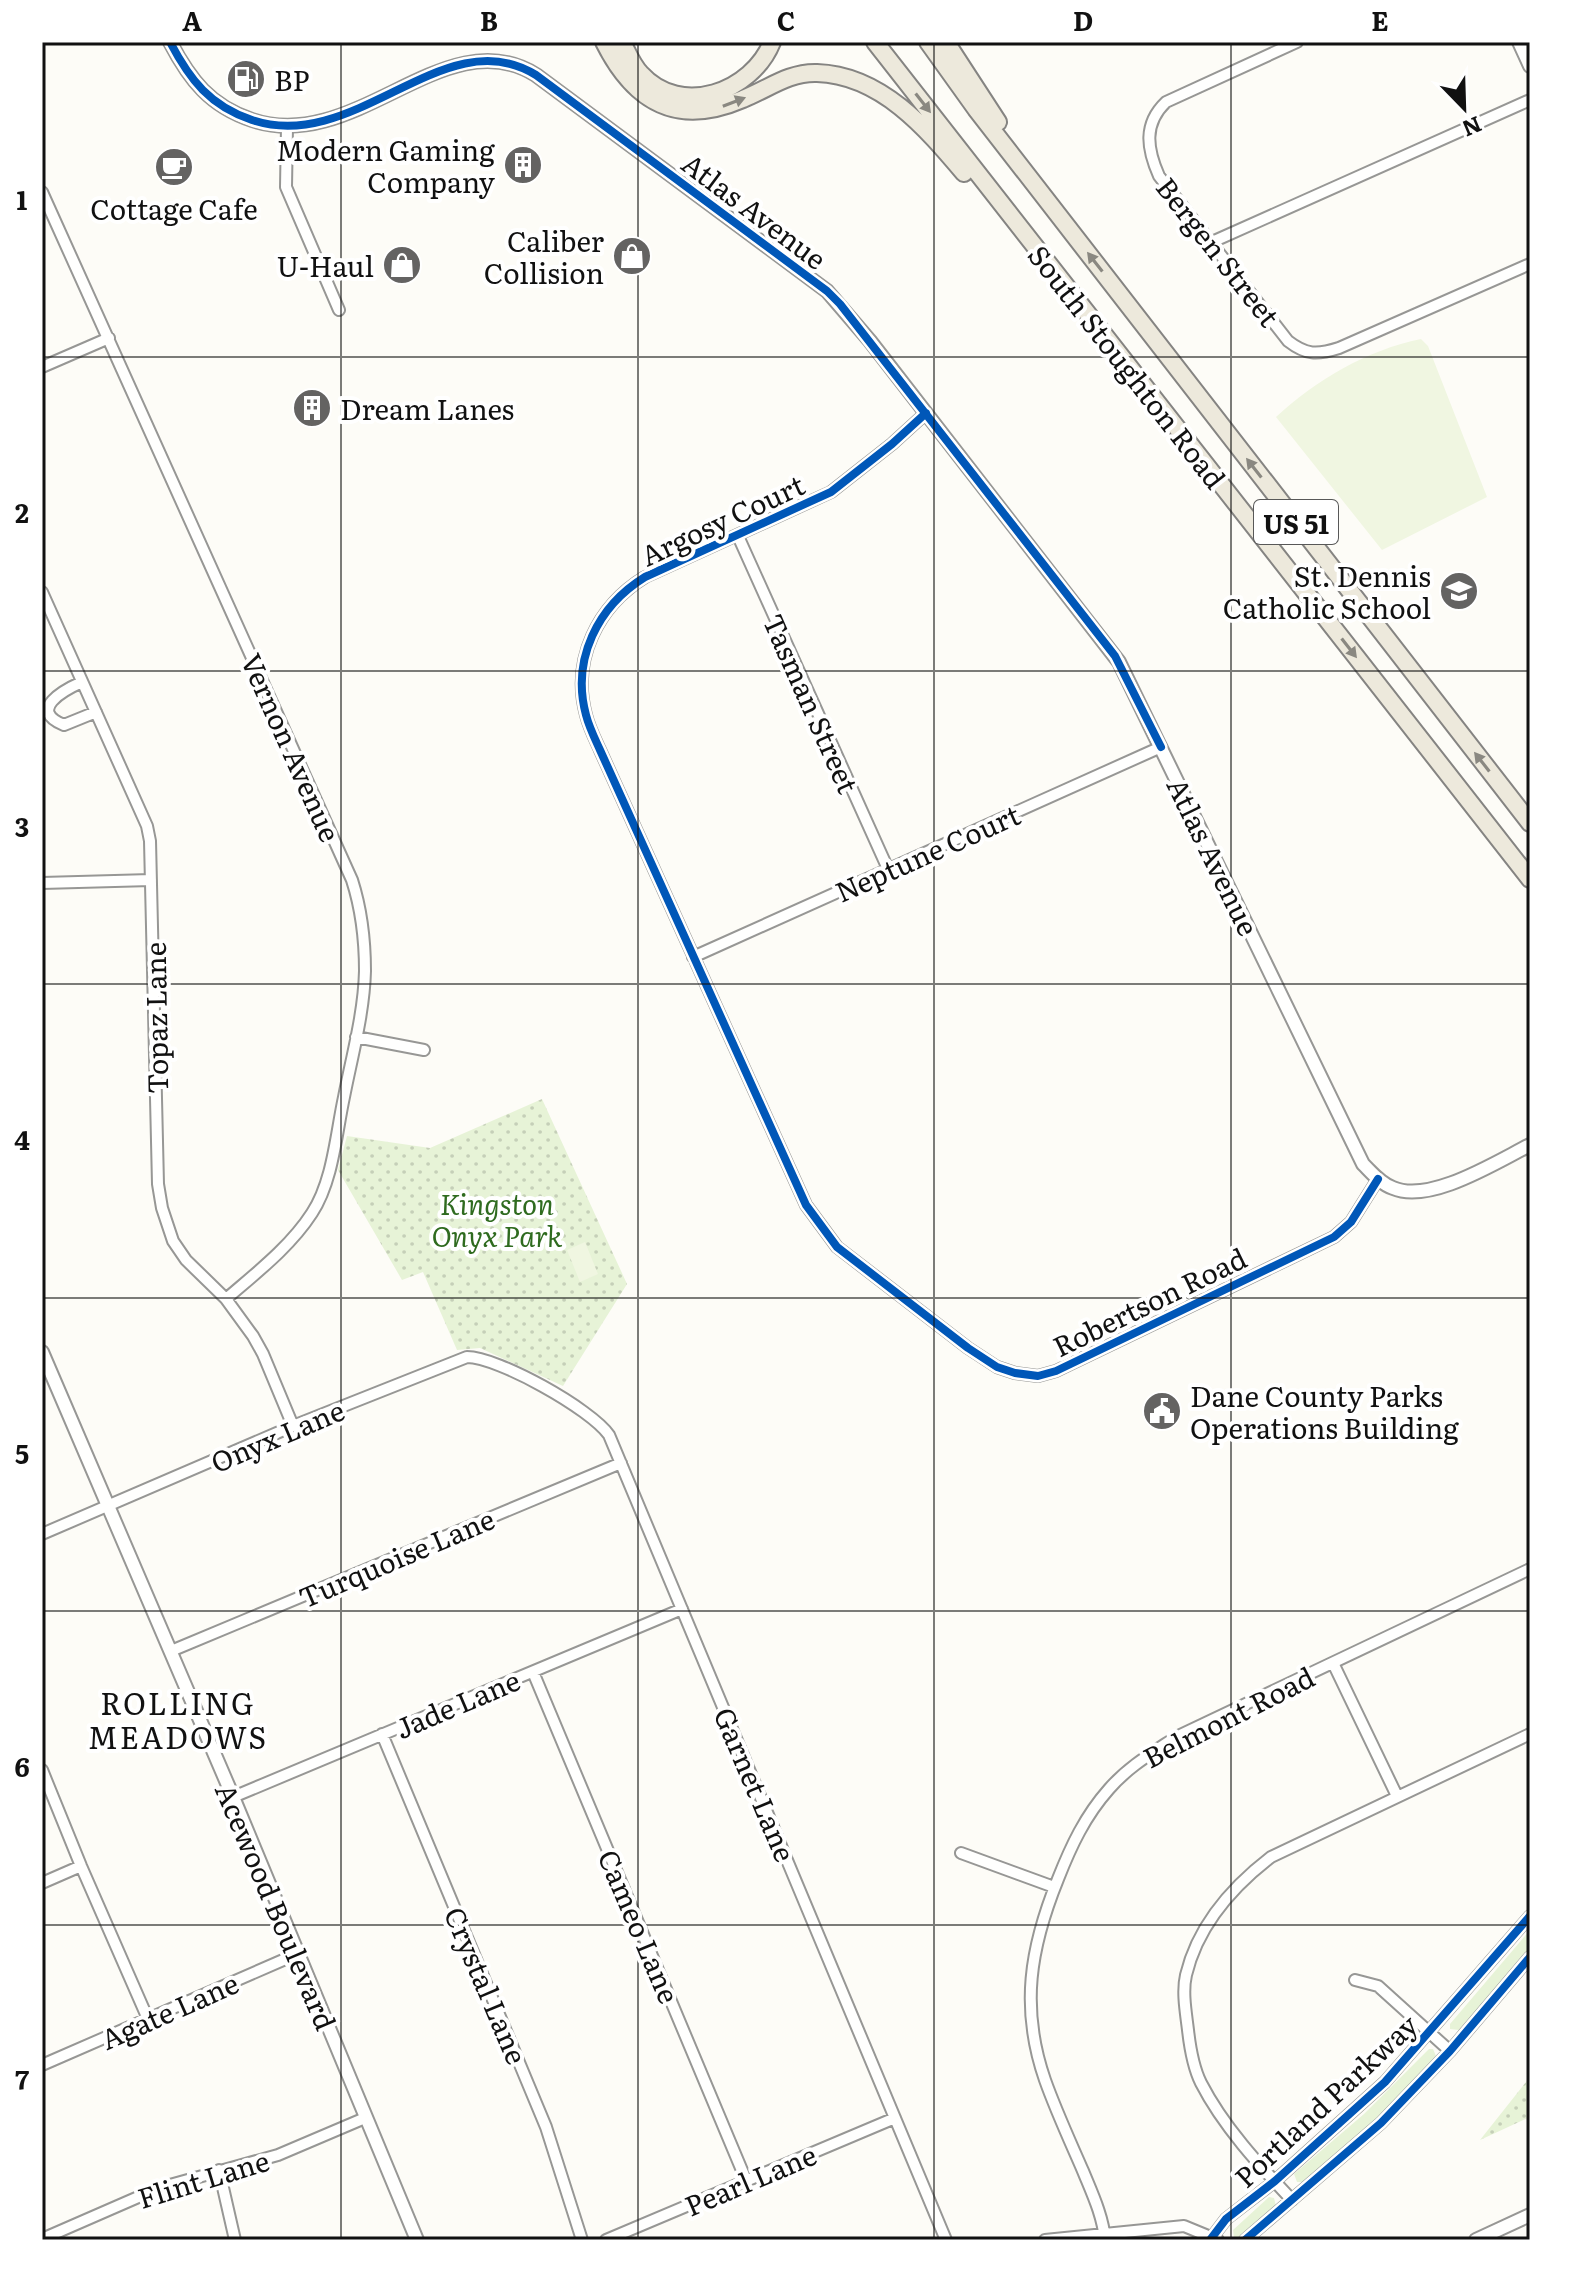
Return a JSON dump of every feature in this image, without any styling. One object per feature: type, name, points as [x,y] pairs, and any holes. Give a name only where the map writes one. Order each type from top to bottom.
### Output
[{"type":"main road","points":[[604,42],[622,73],[641,92],[666,106],[688,112],[714,110],[785,79],[809,73],[831,74],[860,81],[891,99],[932,134],[1179,433]]},
{"type":"main road","points":[[622,42],[632,63],[648,81],[671,94],[694,97],[729,89],[744,79],[762,62],[772,42]]},
{"type":"main road","name":"South Stoughton Road","points":[[875,42],[1530,879]]},
{"type":"main road","name":"South Stoughton Road","points":[[928,42],[1062,220],[1530,823]]},
{"type":"main road","points":[[946,42],[1062,220]]},
{"type":"street","name":"Atlas Avenue","points":[[170,42],[192,80],[214,102],[228,111],[256,121],[287,127],[332,120],[457,64],[492,60],[517,65],[536,75],[827,291],[1115,656],[1354,1149],[1378,1179]]},
{"type":"street","name":"Bergen Street","points":[[1297,42],[1166,102],[1150,127],[1148,144],[1159,176],[1288,341],[1301,351],[1318,354],[1339,348],[1530,264]]},
{"type":"street","points":[[1519,42],[1530,66]]},
{"type":"street","points":[[1212,242],[1530,100]]},
{"type":"street","points":[[287,127],[286,187],[339,310]]},
{"type":"street","name":"Vernon Avenue","points":[[42,192],[352,880],[360,914],[365,971],[356,1037],[332,1155],[317,1204],[293,1239],[226,1299]]},
{"type":"street","points":[[42,367],[109,338]]},
{"type":"street","name":"Argosy Court","points":[[693,957],[585,715],[582,679],[585,653],[593,633],[602,615],[626,589],[645,577],[831,492],[926,413]]},
{"type":"street","name":"Tasman Street","points":[[738,536],[888,869]]},
{"type":"street","name":"Topaz Lane","points":[[42,592],[147,826],[150,841],[158,1184],[168,1230],[186,1260],[226,1299],[263,1354],[293,1426]]},
{"type":"street","points":[[82,682],[53,698],[49,706],[50,715],[64,725],[96,712]]},
{"type":"street","name":"Neptune Court","points":[[693,957],[1161,747]]},
{"type":"street","points":[[42,883],[151,880]]},
{"type":"street","name":"Robertson Road","points":[[693,957],[780,1152],[817,1224],[838,1247],[968,1348],[1002,1370],[1030,1376],[1056,1371],[1334,1237],[1351,1222],[1378,1179]]},
{"type":"street","points":[[356,1037],[424,1050]]},
{"type":"street","points":[[1378,1179],[1392,1188],[1413,1193],[1439,1188],[1530,1145]]},
{"type":"street","name":"Acewood Boulevard","points":[[42,1352],[233,1797],[417,2240]]},
{"type":"street","name":"Onyx Lane","points":[[42,1534],[293,1426],[467,1357],[489,1360],[513,1372]]},
{"type":"street","name":"Garnet Lane","points":[[513,1372],[595,1418],[609,1435],[946,2240]]},
{"type":"street","name":"Turquoise Lane","points":[[171,1651],[621,1463]]},
{"type":"street","name":"Belmont Road","points":[[1105,2236],[1091,2189],[1036,2053],[1031,2027],[1031,1969],[1039,1929],[1084,1820],[1109,1788],[1135,1763],[1176,1737],[1530,1569]]},
{"type":"street","name":"Jade Lane","points":[[233,1797],[682,1609]]},
{"type":"street","points":[[1333,1663],[1397,1796]]},
{"type":"street","name":"Cameo Lane","points":[[533,1672],[746,2180]]},
{"type":"street","name":"Crystal Lane","points":[[382,1734],[546,2127],[582,2240]]},
{"type":"street","points":[[1292,2200],[1221,2115],[1199,2080],[1190,2048],[1185,2007],[1186,1976],[1202,1934],[1223,1901],[1271,1857],[1530,1734]]},
{"type":"street","points":[[42,1770],[148,2019]]},
{"type":"street","points":[[961,1853],[1054,1887]]},
{"type":"street","points":[[42,1883],[81,1866]]},
{"type":"street","name":"Portland Parkway","points":[[1214,2239],[1226,2219],[1275,2181],[1385,2082],[1530,1916]]},
{"type":"street","name":"Agate Lane","points":[[42,2065],[297,1954]]},
{"type":"street","name":"Portland Parkway","points":[[1245,2240],[1381,2123],[1450,2051],[1530,1957]]},
{"type":"street","points":[[1355,1980],[1378,1986],[1450,2051]]},
{"type":"street","name":"Flint Lane","points":[[42,2239],[60,2236],[159,2188],[278,2155],[365,2118]]},
{"type":"street","name":"Pearl Lane","points":[[606,2240],[895,2118]]},
{"type":"street","points":[[219,2170],[235,2240]]},
{"type":"street","points":[[1476,2240],[1530,2215]]},
{"type":"street","points":[[1045,2240],[1184,2226],[1214,2239]]},
{"type":"green space","points":[[1421,339],[1428,346],[1487,497],[1382,550],[1276,417],[1343,368],[1381,351]]},
{"type":"green space","name":"Kingston Onyx Park","points":[[542,1099],[627,1284],[563,1386],[480,1348],[457,1350],[423,1272],[402,1280],[338,1170],[347,1136],[430,1148]]},
{"type":"green space","points":[[585,1242],[598,1274],[580,1282],[567,1250]]},
{"type":"green space","points":[[1530,1930],[1530,1949],[1459,2030],[1450,2029],[1450,2024]]},
{"type":"green space","points":[[1429,2049],[1433,2049],[1436,2056],[1383,2113],[1305,2182],[1297,2182],[1294,2174],[1364,2114]]},
{"type":"green space","points":[[1530,2077],[1530,2117],[1480,2140]]},
{"type":"green space","points":[[1269,2197],[1274,2198],[1276,2206],[1242,2238],[1234,2238],[1233,2230]]},
{"type":"cycle path","points":[[170,42],[194,80],[224,107],[252,120],[290,126],[327,120],[434,73],[468,63],[502,62],[536,75],[827,291],[840,304],[1115,656],[1161,747]]},
{"type":"cycle path","points":[[926,413],[831,492],[645,577],[628,589],[614,603],[592,636],[582,674],[582,694],[592,733],[806,1205],[837,1247],[968,1348],[997,1367],[1038,1376],[1056,1371],[1334,1237],[1351,1222],[1378,1179]]},
{"type":"cycle path","points":[[1210,2240],[1226,2219],[1275,2181],[1385,2082],[1530,1916]]},
{"type":"cycle path","points":[[1245,2240],[1381,2123],[1450,2051],[1530,1957]]},
{"type":"place","name":"BP","points":[[246,79]]},
{"type":"place","name":"Modern Gaming Company","points":[[523,165]]},
{"type":"place","name":"Cottage Cafe","points":[[174,167]]},
{"type":"place","name":"Caliber Collision","points":[[632,256]]},
{"type":"place","name":"U-Haul","points":[[402,265]]},
{"type":"place","name":"Dream Lanes","points":[[312,408]]},
{"type":"place","name":"St. Dennis Catholic School","points":[[1459,591]]},
{"type":"place","name":"Dane County Parks Operations Building","points":[[1162,1411]]},
{"type":"district","name":"ROLLING MEADOWS","points":[[178,1719]]}]
